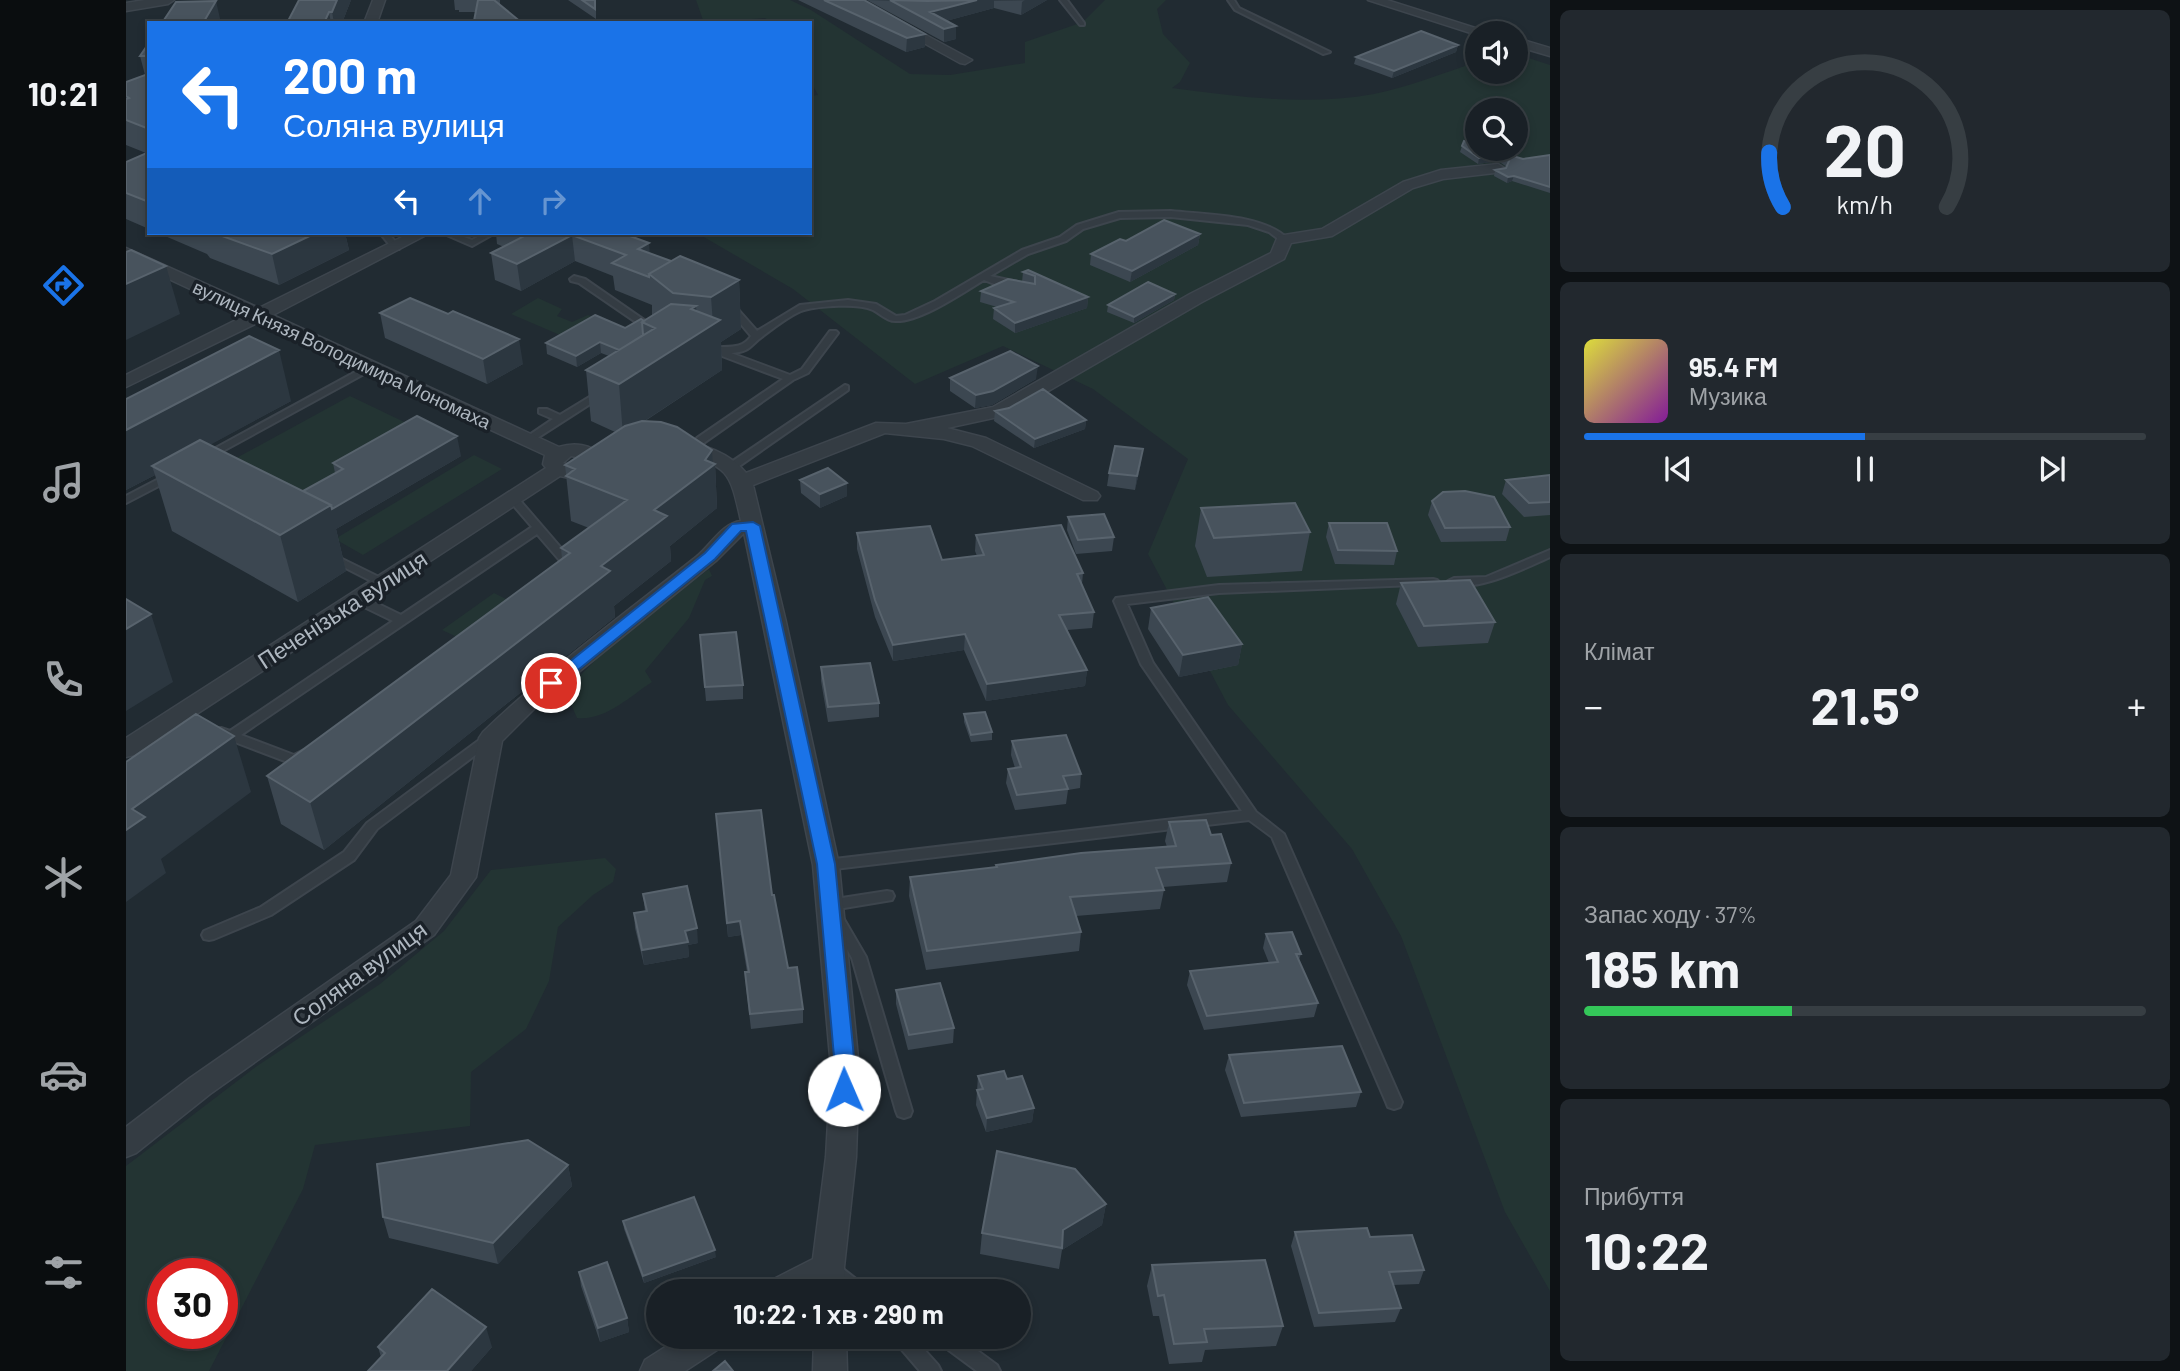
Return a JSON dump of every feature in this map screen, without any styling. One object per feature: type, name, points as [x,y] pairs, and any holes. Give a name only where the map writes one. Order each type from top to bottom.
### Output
[{"type":"street","points":[[126,7],[168,0]]},
{"type":"street","points":[[371,21],[379,0]]},
{"type":"street","points":[[852,0],[965,60]]},
{"type":"street","points":[[1374,0],[1465,27]]},
{"type":"street","points":[[1528,46],[1550,52]]},
{"type":"street","points":[[911,428],[980,417],[1000,411],[1196,298],[1278,256],[1284,239],[1326,233],[1408,185],[1441,175],[1498,169]]},
{"type":"street","points":[[126,382],[418,235]]},
{"type":"street","name":"вулиця Князя Володимира Мономаха","points":[[126,253],[527,440],[558,462]]},
{"type":"street","points":[[736,475],[883,427],[911,428],[984,440],[1090,496]]},
{"type":"street","points":[[664,445],[691,450],[736,475],[753,526],[826,864],[845,1068],[841,1157],[828,1279]]},
{"type":"street","points":[[558,462],[568,472],[585,469],[601,453]]},
{"type":"street","name":"Печенізька вулиця","points":[[126,749],[195,722],[358,599],[513,499],[558,462]]},
{"type":"street","points":[[491,738],[531,699],[710,556],[737,527],[753,526]]},
{"type":"street","name":"Соляна вулиця","points":[[126,1144],[200,1086],[425,928],[463,877],[491,738]]},
{"type":"street","points":[[657,1371],[691,1349]]},
{"type":"street","points":[[830,1349],[830,1371]]},
{"type":"lane","points":[[1063,0],[1082,24]]},
{"type":"lane","points":[[1231,0],[1237,9],[1326,52]]},
{"type":"lane","points":[[695,350],[737,350],[751,344],[756,336],[800,308],[848,303],[873,306],[895,318],[907,317],[938,303],[1026,252],[1063,239],[1080,227],[1119,215],[1171,214],[1249,223],[1272,230],[1284,239]]},
{"type":"lane","points":[[386,235],[396,247]]},
{"type":"lane","points":[[451,235],[472,243],[487,235]]},
{"type":"lane","points":[[982,276],[1029,290]]},
{"type":"lane","points":[[574,278],[666,339]]},
{"type":"lane","points":[[725,301],[756,336]]},
{"type":"lane","points":[[691,450],[701,440],[790,378],[805,371],[832,333]]},
{"type":"lane","points":[[720,352],[790,378]]},
{"type":"lane","points":[[191,465],[370,367]]},
{"type":"lane","points":[[527,440],[616,383]]},
{"type":"lane","points":[[736,475],[845,388]]},
{"type":"lane","points":[[543,411],[560,419]]},
{"type":"lane","points":[[126,500],[180,471]]},
{"type":"lane","points":[[513,499],[569,564],[559,572]]},
{"type":"lane","points":[[209,750],[538,527]]},
{"type":"lane","points":[[319,551],[383,583]]},
{"type":"lane","points":[[1394,1102],[1277,834],[1251,815],[1147,664],[1120,601],[1219,589],[1488,580],[1550,553]]},
{"type":"lane","points":[[358,599],[401,620]]},
{"type":"lane","points":[[195,722],[295,760],[317,744]]},
{"type":"lane","points":[[209,935],[266,912],[349,856],[372,827],[491,738]]},
{"type":"lane","points":[[826,864],[1251,815]]},
{"type":"lane","points":[[887,896],[830,905],[859,957],[904,1111]]},
{"type":"lane","points":[[913,1349],[932,1371]]},
{"type":"lane","points":[[961,1349],[991,1371]]},
{"type":"shaded area","points":[[696,0],[790,0],[811,10],[910,74],[950,75],[1025,63],[1025,42],[1083,22],[1105,0],[1166,0],[1157,9],[1163,34],[1190,63],[1180,82],[1172,88],[1273,99],[1349,98],[1413,84],[1465,66],[1465,84],[1528,84],[1528,58],[1550,65],[1550,1291],[1505,1212],[1401,936],[1352,849],[1228,705],[1148,554],[1188,459],[1093,389],[1003,346],[915,384],[793,289],[700,235],[812,235],[812,96],[818,95],[812,84],[812,21],[770,21],[765,18],[703,21]]},
{"type":"shaded area","points":[[538,298],[562,309],[557,316],[572,322],[588,315],[599,319],[567,338],[511,314]]},
{"type":"shaded area","points":[[350,396],[421,430],[280,512],[209,473]]},
{"type":"shaded area","points":[[474,455],[502,469],[363,555],[335,539]]},
{"type":"shaded area","points":[[709,569],[712,576],[705,580],[689,618],[645,671],[652,682],[607,712],[577,718],[571,704],[579,677],[611,644]]},
{"type":"shaded area","points":[[494,593],[508,600],[457,637],[442,630]]},
{"type":"shaded area","points":[[605,858],[616,869],[613,882],[593,895],[558,927],[549,981],[526,1029],[471,1072],[470,1126],[315,1145],[303,1189],[238,1315],[238,1258],[147,1258],[147,1349],[220,1349],[209,1371],[126,1371],[126,1166],[257,1066],[380,984],[444,931],[491,870]]},
{"type":"building","points":[[299,0],[337,0],[325,21],[288,21]]},
{"type":"building","points":[[478,0],[494,0],[520,21],[474,21]]},
{"type":"building","points":[[582,0],[595,0],[595,9]]},
{"type":"building","points":[[824,0],[864,0],[925,34],[907,38]]},
{"type":"building","points":[[890,0],[977,0],[930,12],[956,26],[944,29]]},
{"type":"building","points":[[216,1],[204,21],[163,21],[176,2]]},
{"type":"building","points":[[1421,31],[1458,45],[1394,71],[1356,57]]},
{"type":"building","points":[[147,46],[147,56],[140,56]]},
{"type":"building","points":[[147,76],[147,128],[126,120],[126,99],[129,98],[126,96],[126,82]]},
{"type":"building","points":[[147,153],[147,201],[126,193],[126,162]]},
{"type":"building","points":[[1550,155],[1550,187],[1514,176],[1508,177],[1495,170],[1506,168],[1509,161],[1528,161],[1528,158]]},
{"type":"building","points":[[1164,220],[1200,234],[1132,271],[1091,254],[1120,239],[1126,241]]},
{"type":"building","points":[[220,235],[312,235],[272,254]]},
{"type":"building","points":[[526,235],[572,235],[517,264],[491,253]]},
{"type":"building","points":[[572,235],[627,235],[649,243],[638,249],[671,261],[649,274],[649,277],[612,263],[626,255]]},
{"type":"building","points":[[131,250],[166,266],[126,284],[126,252]]},
{"type":"building","points":[[680,256],[739,280],[711,297],[673,293],[649,274]]},
{"type":"building","points":[[1028,270],[1088,297],[1015,323],[994,308],[1014,302],[981,291],[1008,279],[1035,284],[1035,276],[1023,272]]},
{"type":"building","points":[[1148,282],[1175,294],[1134,317],[1108,305]]},
{"type":"building","points":[[410,298],[448,314],[453,311],[519,339],[483,359],[380,313]]},
{"type":"building","points":[[671,304],[696,306],[691,309],[720,320],[619,384],[586,370],[655,328],[642,322]]},
{"type":"building","points":[[595,315],[625,328],[641,319],[644,321],[643,335],[619,350],[600,342],[576,356],[546,343]]},
{"type":"building","points":[[249,336],[279,350],[126,430],[126,399]]},
{"type":"building","points":[[1010,351],[1038,366],[993,391],[976,395],[950,378]]},
{"type":"building","points":[[1043,389],[1086,420],[1035,439],[995,411],[1009,408]]},
{"type":"building","points":[[417,416],[457,436],[332,509],[331,505],[303,491],[343,469],[333,463]]},
{"type":"building","points":[[642,421],[661,422],[677,427],[712,450],[705,460],[715,464],[654,510],[667,516],[601,566],[610,571],[310,802],[267,776],[570,553],[561,548],[627,500],[566,476],[575,469],[565,465],[625,426]]},
{"type":"building","points":[[200,440],[331,505],[280,535],[152,466]]},
{"type":"building","points":[[1115,446],[1143,449],[1137,476],[1109,473]]},
{"type":"building","points":[[828,468],[847,483],[820,494],[800,480]]},
{"type":"building","points":[[1550,475],[1550,502],[1529,503],[1506,480]]},
{"type":"building","points":[[1465,491],[1494,497],[1510,527],[1445,528],[1432,501],[1443,492]]},
{"type":"building","points":[[1295,503],[1310,532],[1214,538],[1201,508]]},
{"type":"building","points":[[1104,514],[1114,537],[1078,540],[1068,517]]},
{"type":"building","points":[[1329,523],[1387,523],[1397,551],[1338,550]]},
{"type":"building","points":[[1061,525],[1083,573],[1077,574],[1094,612],[1059,615],[1087,670],[987,684],[965,634],[893,645],[875,600],[857,533],[930,526],[942,560],[984,555],[976,535]]},
{"type":"building","points":[[1470,580],[1495,622],[1424,626],[1401,583]]},
{"type":"building","points":[[1208,597],[1242,644],[1183,655],[1151,608]]},
{"type":"building","points":[[126,599],[151,614],[126,629]]},
{"type":"building","points":[[736,632],[743,685],[705,687],[700,635]]},
{"type":"building","points":[[870,663],[879,703],[828,707],[821,667]]},
{"type":"building","points":[[985,712],[992,732],[971,735],[964,714]]},
{"type":"building","points":[[196,714],[234,736],[132,809],[145,817],[126,830],[126,762]]},
{"type":"building","points":[[1066,735],[1081,774],[1063,776],[1068,789],[1017,795],[1008,769],[1021,767],[1012,741]]},
{"type":"building","points":[[761,810],[772,895],[788,968],[797,967],[803,1009],[750,1014],[745,972],[749,972],[740,921],[727,923],[716,814]]},
{"type":"building","points":[[1206,820],[1211,835],[1221,834],[1231,863],[1156,868],[1164,890],[1070,897],[1081,932],[927,951],[910,877],[997,867],[996,865],[1081,853],[1176,846],[1169,822]]},
{"type":"building","points":[[687,886],[697,928],[685,931],[688,942],[642,950],[634,913],[647,911],[643,894]]},
{"type":"building","points":[[1292,932],[1301,954],[1296,954],[1318,1003],[1207,1016],[1190,971],[1278,962],[1266,934]]},
{"type":"building","points":[[940,983],[954,1028],[909,1035],[896,990]]},
{"type":"building","points":[[1342,1046],[1361,1092],[1244,1103],[1229,1055]]},
{"type":"building","points":[[1004,1071],[1007,1079],[1022,1076],[1034,1108],[987,1118],[977,1090],[983,1089],[978,1076]]},
{"type":"building","points":[[528,1140],[568,1165],[493,1243],[383,1217],[377,1164]]},
{"type":"building","points":[[997,1151],[1075,1169],[1106,1204],[1063,1230],[1062,1248],[982,1233]]},
{"type":"building","points":[[694,1197],[715,1250],[643,1276],[623,1221]]},
{"type":"building","points":[[1367,1228],[1370,1237],[1412,1235],[1424,1270],[1389,1272],[1401,1308],[1319,1313],[1295,1232]]},
{"type":"building","points":[[1265,1260],[1283,1326],[1204,1329],[1207,1342],[1174,1344],[1164,1295],[1158,1296],[1152,1265]]},
{"type":"building","points":[[607,1262],[627,1318],[598,1328],[579,1272]]},
{"type":"building","points":[[432,1289],[486,1327],[447,1371],[368,1371],[385,1353],[378,1347]]},
{"type":"building","points":[[725,1361],[733,1371],[713,1371]]},
{"type":"route","points":[[551,683],[710,556],[737,527],[753,526],[826,864],[845,1068],[844,1090]]}]
